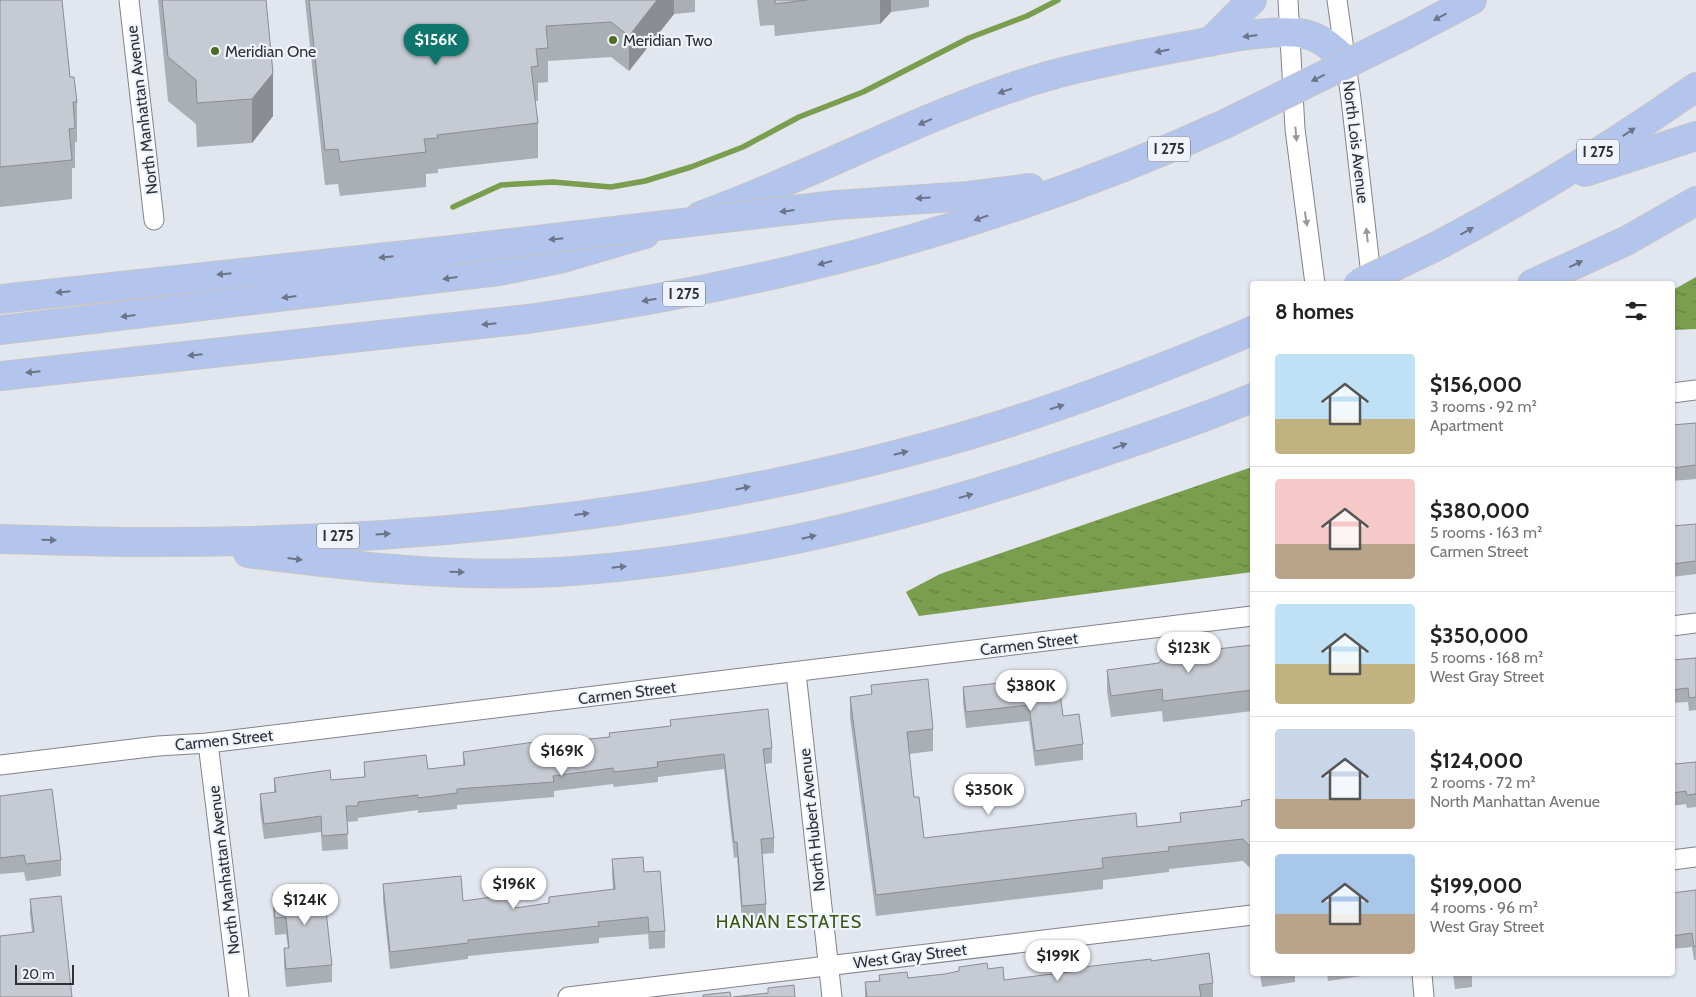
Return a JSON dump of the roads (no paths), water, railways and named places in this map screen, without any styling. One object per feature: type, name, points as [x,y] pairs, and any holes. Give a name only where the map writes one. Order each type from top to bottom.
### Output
[{"type":"highway","points":[[1210,42],[1252,0]]},
{"type":"highway","name":"I 275","points":[[0,376],[528,319],[651,300],[736,284],[824,263],[962,224],[1110,173],[1227,123],[1472,0]]},
{"type":"highway","points":[[0,330],[434,280],[558,259],[615,244],[726,206],[797,179],[940,116],[1047,76],[1103,62],[1210,42],[1290,33],[1305,34],[1322,40],[1346,61]]},
{"type":"highway","name":"I 275","points":[[1364,281],[1435,247],[1498,213],[1612,143],[1696,87]]},
{"type":"highway","points":[[1498,213],[1579,174],[1696,136]]},
{"type":"highway","points":[[0,298],[452,250],[836,205],[1008,192],[1110,173]]},
{"type":"highway","points":[[1539,281],[1626,241],[1696,201]]},
{"type":"highway","name":"I 275","points":[[0,539],[142,542],[271,540],[452,528],[601,512],[715,494],[821,473],[944,442],[1064,405],[1159,370],[1250,332]]},
{"type":"highway","points":[[142,542],[417,571],[504,573],[609,568],[715,556],[838,531],[937,504],[1058,467],[1246,404]]},
{"type":"street","name":"North Manhattan Avenue","points":[[129,0],[154,220]]},
{"type":"street","points":[[1288,0],[1299,162],[1315,281]]},
{"type":"street","name":"North Lois Avenue","points":[[1336,0],[1346,61],[1372,281]]},
{"type":"street","points":[[1675,393],[1696,390]]},
{"type":"street","name":"Carmen Street","points":[[0,765],[158,746],[208,743],[796,673],[1250,616]]},
{"type":"street","points":[[1675,626],[1696,623]]},
{"type":"street","name":"North Hubert Avenue","points":[[796,673],[832,997]]},
{"type":"street","name":"North Manhattan Avenue","points":[[208,743],[239,997]]},
{"type":"street","points":[[1675,860],[1696,857]]},
{"type":"street","name":"West Gray Street","points":[[568,997],[1250,915]]},
{"type":"street","points":[[1422,976],[1424,997]]},
{"type":"water","points":[[1696,277],[1696,329],[1675,330],[1675,289]]},
{"type":"water","points":[[1250,468],[1250,572],[919,616],[906,592],[940,574]]},
{"type":"waterway","points":[[453,207],[501,185],[553,182],[611,187],[645,181],[691,167],[743,147],[799,117],[863,92],[969,38],[1027,16],[1058,0]]},
{"type":"place","name":"Meridian Two","points":[[613,40]]},
{"type":"place","name":"Meridian One","points":[[215,51]]},
{"type":"district","name":"HANAN ESTATES","points":[[789,922]]}]
